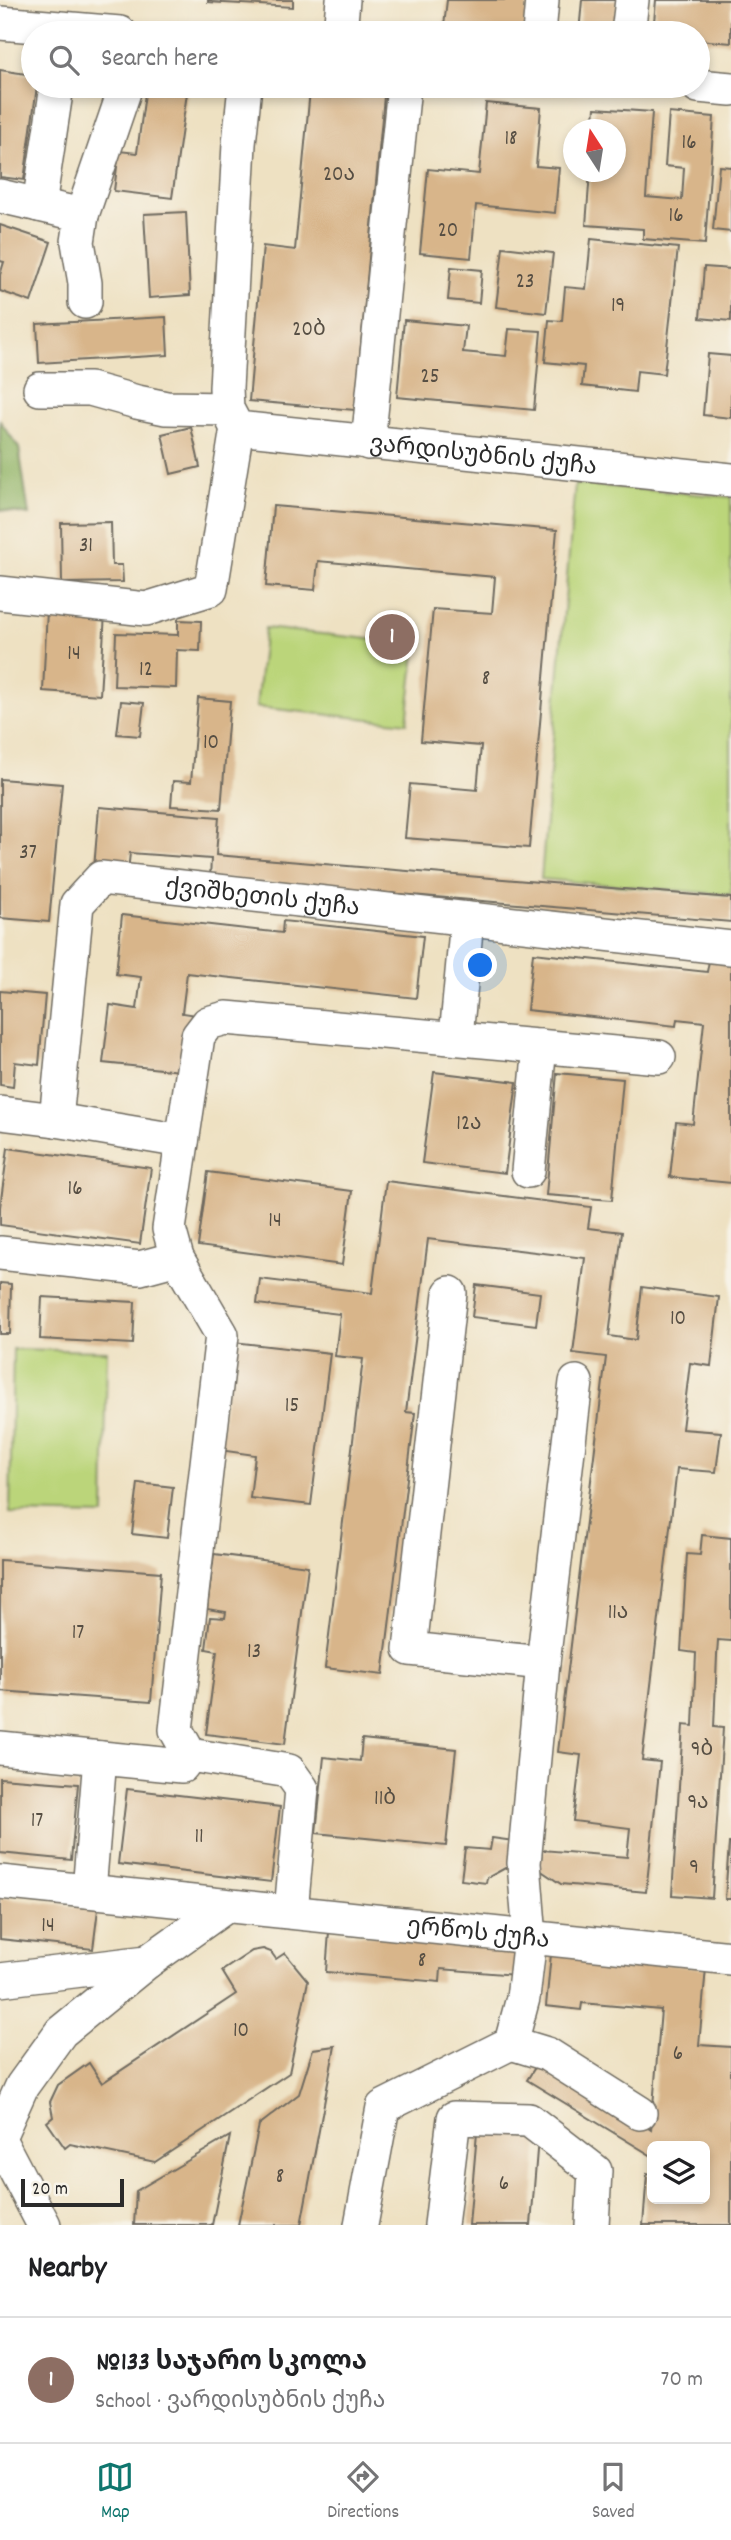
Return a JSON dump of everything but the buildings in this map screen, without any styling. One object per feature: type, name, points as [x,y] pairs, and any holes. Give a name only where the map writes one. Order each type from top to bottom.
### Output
[{"type":"street","points":[[341,21],[343,0]]},
{"type":"street","points":[[540,21],[542,0]]},
{"type":"street","points":[[629,21],[632,0]]},
{"type":"street","points":[[0,23],[21,25]]},
{"type":"street","points":[[710,87],[731,89]]},
{"type":"street","points":[[39,205],[55,98]]},
{"type":"street","points":[[85,302],[85,283],[78,242],[82,215],[121,98]]},
{"type":"street","points":[[0,593],[146,609],[211,589],[232,419],[226,388],[244,98]]},
{"type":"street","points":[[368,443],[403,98]]},
{"type":"street","points":[[0,196],[82,215]]},
{"type":"street","name":"ვარდისუბნის ქუჩა","points":[[40,389],[90,389],[166,408],[368,443],[731,480]]},
{"type":"street","name":"ქვიშხეთის ქუჩა","points":[[56,1119],[77,904],[101,878],[731,948]]},
{"type":"street","points":[[456,1037],[467,919]]},
{"type":"street","points":[[190,1755],[176,1730],[222,1335],[177,1258],[169,1228],[198,1036],[208,1023],[226,1018],[659,1057]]},
{"type":"street","points":[[528,1171],[540,1046]]},
{"type":"street","points":[[0,1113],[56,1119],[182,1141]]},
{"type":"street","points":[[0,1253],[141,1268],[177,1258]]},
{"type":"street","points":[[450,1293],[410,1649],[543,1663]]},
{"type":"street","points":[[511,2043],[523,1998],[530,1937],[524,1863],[543,1663],[576,1382]]},
{"type":"street","points":[[0,1748],[182,1766],[190,1755]]},
{"type":"street","points":[[190,1755],[289,1771],[302,1789],[292,1912]]},
{"type":"street","points":[[89,1891],[100,1758]]},
{"type":"street","name":"ერწოს ქუჩა","points":[[0,1882],[731,1958]]},
{"type":"street","points":[[0,2135],[22,2086],[61,2032],[147,1962],[226,1906]]},
{"type":"street","points":[[0,1980],[147,1962]]},
{"type":"street","points":[[361,2225],[383,2107],[511,2043],[547,2053],[640,2113]]},
{"type":"street","points":[[441,2225],[454,2118],[529,2120],[596,2171],[592,2225]]},
{"type":"street","points":[[0,2141],[44,2225]]},
{"type":"green space","points":[[0,421],[19,448],[29,515],[0,510]]},
{"type":"green space","points":[[575,484],[731,497],[731,895],[541,879]]},
{"type":"green space","points":[[265,628],[416,644],[407,723],[256,707]]},
{"type":"green space","points":[[13,1349],[107,1351],[104,1515],[10,1513]]},
{"type":"place","name":"№133 საჯარო სკოლა","points":[[392,637]]}]
